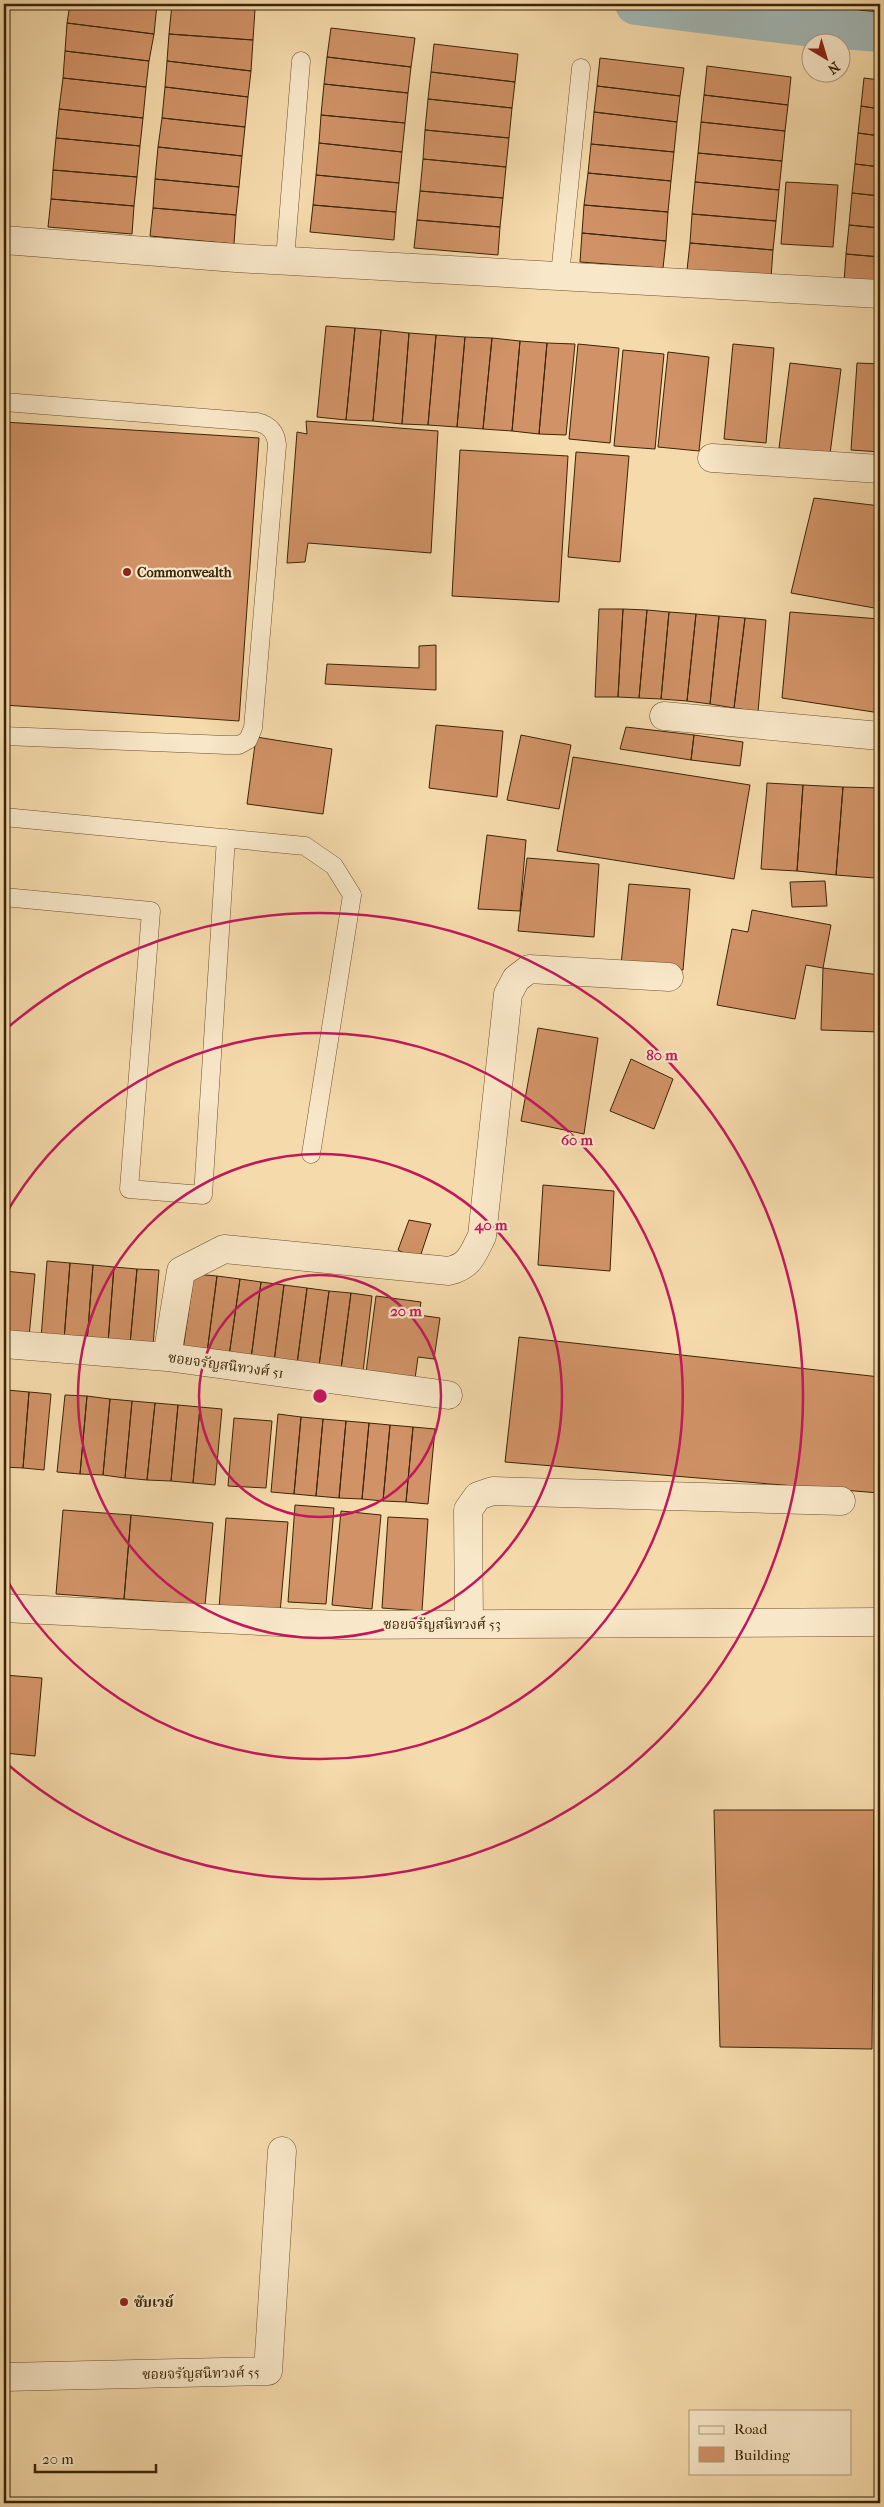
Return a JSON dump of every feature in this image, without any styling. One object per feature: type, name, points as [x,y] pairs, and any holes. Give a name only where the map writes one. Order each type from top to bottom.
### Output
[{"type":"street","points":[[4,240],[236,258],[285,259],[880,294]]},
{"type":"street","points":[[712,458],[880,469]]},
{"type":"street","points":[[664,716],[880,736]]},
{"type":"street","points":[[167,1357],[182,1271],[224,1249],[449,1271],[462,1268],[472,1257],[482,1236],[508,994],[516,979],[529,969],[669,977]]},
{"type":"street","name":"ซอยจรัญสนิทวงศ์ 51","points":[[4,1344],[167,1357],[448,1395]]},
{"type":"street","points":[[469,1624],[468,1510],[478,1496],[486,1493],[493,1491],[841,1502]]},
{"type":"street","name":"ซอยจรัญสนิทวงศ์ 53","points":[[4,1608],[339,1624],[880,1622]]},
{"type":"street","name":"ซอยจรัญสนิทวงศ์ 55","points":[[4,2377],[268,2371],[282,2151]]},
{"type":"lane","points":[[285,259],[301,61]]},
{"type":"lane","points":[[560,275],[581,68]]},
{"type":"lane","points":[[4,402],[257,422],[264,424],[272,431],[277,445],[253,728],[248,740],[239,744],[227,745],[4,736]]},
{"type":"lane","points":[[4,818],[305,846],[334,866],[352,896],[311,1154]]},
{"type":"lane","points":[[4,897],[150,911],[130,1190],[203,1195],[226,838]]},
{"type":"building","points":[[70,4],[157,4],[154,34],[67,23]]},
{"type":"building","points":[[172,4],[255,9],[253,40],[169,34]]},
{"type":"building","points":[[859,4],[880,4],[880,12],[859,10]]},
{"type":"building","points":[[67,23],[154,34],[149,61],[65,51]]},
{"type":"building","points":[[331,28],[415,38],[411,67],[327,57]]},
{"type":"building","points":[[169,34],[253,40],[251,71],[167,61]]},
{"type":"building","points":[[434,44],[518,54],[515,82],[431,72]]},
{"type":"building","points":[[65,51],[149,61],[146,87],[63,78]]},
{"type":"building","points":[[327,57],[411,67],[408,93],[324,84]]},
{"type":"building","points":[[600,58],[684,68],[680,96],[597,86]]},
{"type":"building","points":[[167,61],[251,71],[248,97],[165,87]]},
{"type":"building","points":[[707,66],[791,77],[788,105],[704,95]]},
{"type":"building","points":[[431,72],[515,82],[512,108],[428,99]]},
{"type":"building","points":[[63,78],[146,87],[143,118],[59,109]]},
{"type":"building","points":[[864,78],[880,80],[880,109],[861,106]]},
{"type":"building","points":[[324,84],[408,93],[405,123],[321,115]]},
{"type":"building","points":[[597,86],[680,96],[677,122],[594,112]]},
{"type":"building","points":[[165,87],[248,97],[245,127],[162,118]]},
{"type":"building","points":[[704,95],[788,105],[785,131],[701,122]]},
{"type":"building","points":[[428,99],[512,108],[509,138],[425,130]]},
{"type":"building","points":[[861,106],[880,109],[880,136],[858,133]]},
{"type":"building","points":[[59,109],[143,118],[140,146],[56,138]]},
{"type":"building","points":[[594,112],[677,122],[674,152],[591,144]]},
{"type":"building","points":[[321,115],[405,123],[402,152],[319,143]]},
{"type":"building","points":[[162,118],[245,127],[242,156],[158,147]]},
{"type":"building","points":[[701,122],[785,131],[782,161],[698,153]]},
{"type":"building","points":[[425,130],[509,138],[506,167],[423,159]]},
{"type":"building","points":[[858,133],[880,136],[880,167],[855,164]]},
{"type":"building","points":[[56,138],[140,146],[137,177],[53,170]]},
{"type":"building","points":[[319,143],[402,152],[399,183],[316,175]]},
{"type":"building","points":[[591,144],[674,152],[671,181],[588,173]]},
{"type":"building","points":[[158,147],[242,156],[239,187],[155,179]]},
{"type":"building","points":[[698,153],[782,161],[779,190],[695,182]]},
{"type":"building","points":[[423,159],[506,167],[503,198],[420,191]]},
{"type":"building","points":[[855,164],[880,167],[880,196],[852,193]]},
{"type":"building","points":[[53,170],[137,177],[134,206],[51,199]]},
{"type":"building","points":[[588,173],[671,181],[668,212],[584,205]]},
{"type":"building","points":[[316,175],[399,183],[396,212],[313,205]]},
{"type":"building","points":[[155,179],[239,187],[236,215],[153,208]]},
{"type":"building","points":[[695,182],[779,190],[776,221],[692,214]]},
{"type":"building","points":[[786,182],[838,185],[833,247],[781,244]]},
{"type":"building","points":[[420,191],[503,198],[500,227],[417,220]]},
{"type":"building","points":[[852,193],[880,196],[880,228],[849,225]]},
{"type":"building","points":[[51,199],[134,206],[132,234],[48,227]]},
{"type":"building","points":[[313,205],[396,212],[394,240],[310,232]]},
{"type":"building","points":[[584,205],[668,212],[666,241],[582,233]]},
{"type":"building","points":[[153,208],[236,215],[234,244],[150,236]]},
{"type":"building","points":[[692,214],[776,221],[773,250],[690,243]]},
{"type":"building","points":[[417,220],[500,227],[498,255],[414,248]]},
{"type":"building","points":[[849,225],[880,228],[880,257],[846,254]]},
{"type":"building","points":[[582,233],[666,241],[663,268],[580,262]]},
{"type":"building","points":[[690,243],[773,250],[771,278],[687,270]]},
{"type":"building","points":[[846,254],[880,257],[880,285],[844,282]]},
{"type":"building","points":[[326,326],[355,328],[346,420],[317,417]]},
{"type":"building","points":[[355,328],[381,330],[373,421],[346,420]]},
{"type":"building","points":[[381,330],[409,333],[402,424],[373,421]]},
{"type":"building","points":[[409,333],[436,335],[428,425],[402,424]]},
{"type":"building","points":[[436,335],[465,337],[457,427],[428,425]]},
{"type":"building","points":[[465,337],[492,338],[483,429],[457,427]]},
{"type":"building","points":[[492,338],[520,341],[512,431],[483,429]]},
{"type":"building","points":[[520,341],[547,343],[539,434],[512,431]]},
{"type":"building","points":[[547,343],[575,344],[566,435],[539,434]]},
{"type":"building","points":[[578,344],[619,348],[610,443],[569,439]]},
{"type":"building","points":[[733,344],[774,348],[766,443],[724,439]]},
{"type":"building","points":[[623,350],[664,354],[655,449],[614,446]]},
{"type":"building","points":[[668,352],[709,357],[699,451],[658,447]]},
{"type":"building","points":[[790,363],[841,369],[830,454],[779,448]]},
{"type":"building","points":[[857,363],[880,364],[880,452],[851,450]]},
{"type":"building","points":[[306,421],[438,431],[431,553],[308,543],[305,562],[287,563],[297,432],[307,434]]},
{"type":"building","name":"Commonwealth","points":[[4,422],[259,438],[239,721],[4,705]]},
{"type":"building","points":[[460,450],[568,456],[559,602],[452,596]]},
{"type":"building","points":[[576,452],[629,456],[620,562],[568,557]]},
{"type":"building","points":[[814,498],[880,506],[880,609],[791,593]]},
{"type":"building","points":[[599,609],[623,609],[618,697],[595,697]]},
{"type":"building","points":[[623,609],[647,610],[639,698],[618,697]]},
{"type":"building","points":[[647,610],[669,612],[661,699],[639,698]]},
{"type":"building","points":[[669,612],[696,614],[687,701],[661,699]]},
{"type":"building","points":[[790,612],[880,619],[880,713],[782,698]]},
{"type":"building","points":[[696,614],[719,616],[710,704],[687,701]]},
{"type":"building","points":[[719,616],[745,618],[734,708],[710,704]]},
{"type":"building","points":[[745,618],[766,620],[758,712],[734,708]]},
{"type":"building","points":[[436,645],[436,690],[325,684],[327,664],[419,668],[419,646]]},
{"type":"building","points":[[436,725],[503,731],[497,797],[429,788]]},
{"type":"building","points":[[626,727],[694,735],[691,760],[620,749]]},
{"type":"building","points":[[521,735],[571,745],[559,809],[507,800]]},
{"type":"building","points":[[694,735],[743,742],[740,766],[691,760]]},
{"type":"building","points":[[256,737],[332,749],[323,814],[247,804]]},
{"type":"building","points":[[573,757],[750,785],[734,879],[557,851]]},
{"type":"building","points":[[767,783],[803,785],[797,871],[761,869]]},
{"type":"building","points":[[803,785],[843,787],[836,875],[797,871]]},
{"type":"building","points":[[843,787],[880,788],[875,878],[836,875]]},
{"type":"building","points":[[880,807],[880,879],[875,878]]},
{"type":"building","points":[[487,835],[526,840],[520,911],[478,909]]},
{"type":"building","points":[[527,858],[599,864],[594,937],[518,931]]},
{"type":"building","points":[[825,881],[827,906],[792,907],[790,882]]},
{"type":"building","points":[[629,884],[690,889],[683,970],[621,965]]},
{"type":"building","points":[[752,910],[831,925],[823,968],[806,965],[795,1019],[717,1005],[732,929],[748,932]]},
{"type":"building","points":[[823,968],[880,975],[880,1032],[821,1030]]},
{"type":"building","points":[[538,1028],[598,1038],[584,1134],[521,1121]]},
{"type":"building","points":[[631,1059],[673,1079],[654,1129],[610,1111]]},
{"type":"building","points":[[543,1185],[614,1191],[610,1271],[538,1265]]},
{"type":"building","points":[[409,1220],[431,1224],[419,1260],[398,1250]]},
{"type":"building","points":[[47,1261],[70,1263],[64,1340],[41,1338]]},
{"type":"building","points":[[70,1263],[93,1265],[87,1342],[64,1340]]},
{"type":"building","points":[[93,1265],[114,1267],[108,1343],[87,1342]]},
{"type":"building","points":[[114,1267],[137,1269],[130,1344],[108,1343]]},
{"type":"building","points":[[137,1269],[159,1270],[153,1346],[130,1344]]},
{"type":"building","points":[[4,1271],[35,1274],[29,1337],[4,1335]]},
{"type":"building","points":[[194,1274],[217,1276],[207,1353],[183,1350]]},
{"type":"building","points":[[217,1276],[240,1279],[229,1356],[207,1353]]},
{"type":"building","points":[[240,1279],[261,1282],[251,1359],[229,1356]]},
{"type":"building","points":[[261,1282],[284,1285],[274,1362],[251,1359]]},
{"type":"building","points":[[284,1285],[307,1288],[297,1364],[274,1362]]},
{"type":"building","points":[[307,1288],[329,1291],[319,1366],[297,1364]]},
{"type":"building","points":[[329,1291],[351,1293],[341,1369],[319,1366]]},
{"type":"building","points":[[351,1293],[372,1296],[363,1372],[341,1369]]},
{"type":"building","points":[[376,1296],[421,1302],[419,1315],[440,1318],[434,1359],[418,1357],[414,1386],[365,1380]]},
{"type":"building","points":[[519,1337],[880,1377],[879,1493],[505,1462]]},
{"type":"building","points":[[7,1390],[29,1392],[23,1468],[4,1467]]},
{"type":"building","points":[[29,1392],[51,1394],[44,1470],[23,1468]]},
{"type":"building","points":[[65,1395],[87,1396],[80,1474],[57,1472]]},
{"type":"building","points":[[87,1396],[110,1399],[103,1475],[80,1474]]},
{"type":"building","points":[[110,1399],[132,1401],[125,1478],[103,1475]]},
{"type":"building","points":[[132,1401],[155,1403],[147,1480],[125,1478]]},
{"type":"building","points":[[155,1403],[178,1405],[171,1481],[147,1480]]},
{"type":"building","points":[[178,1405],[200,1407],[193,1483],[171,1481]]},
{"type":"building","points":[[200,1407],[222,1409],[215,1485],[193,1483]]},
{"type":"building","points":[[278,1414],[301,1417],[294,1494],[271,1492]]},
{"type":"building","points":[[301,1417],[323,1419],[316,1496],[294,1494]]},
{"type":"building","points":[[234,1418],[272,1421],[266,1488],[228,1486]]},
{"type":"building","points":[[323,1419],[346,1421],[339,1498],[316,1496]]},
{"type":"building","points":[[346,1421],[369,1423],[362,1499],[339,1498]]},
{"type":"building","points":[[369,1423],[390,1425],[383,1501],[362,1499]]},
{"type":"building","points":[[390,1425],[413,1427],[406,1502],[383,1501]]},
{"type":"building","points":[[413,1427],[435,1429],[428,1504],[406,1502]]},
{"type":"building","points":[[295,1505],[334,1508],[326,1604],[288,1602]]},
{"type":"building","points":[[63,1510],[131,1515],[124,1599],[56,1594]]},
{"type":"building","points":[[341,1511],[381,1515],[372,1609],[332,1605]]},
{"type":"building","points":[[131,1515],[213,1523],[205,1605],[124,1599]]},
{"type":"building","points":[[388,1517],[428,1519],[422,1611],[382,1608]]},
{"type":"building","points":[[226,1518],[288,1522],[280,1613],[219,1608]]},
{"type":"building","points":[[4,1675],[42,1678],[35,1756],[4,1753]]},
{"type":"building","points":[[714,1810],[874,1810],[872,2049],[720,2047]]},
{"type":"waterway","points":[[636,4],[804,25],[880,31]]},
{"type":"place","name":"Commonwealth","points":[[127,572]]},
{"type":"place","name":"ซับเวย์","points":[[124,2302]]}]
